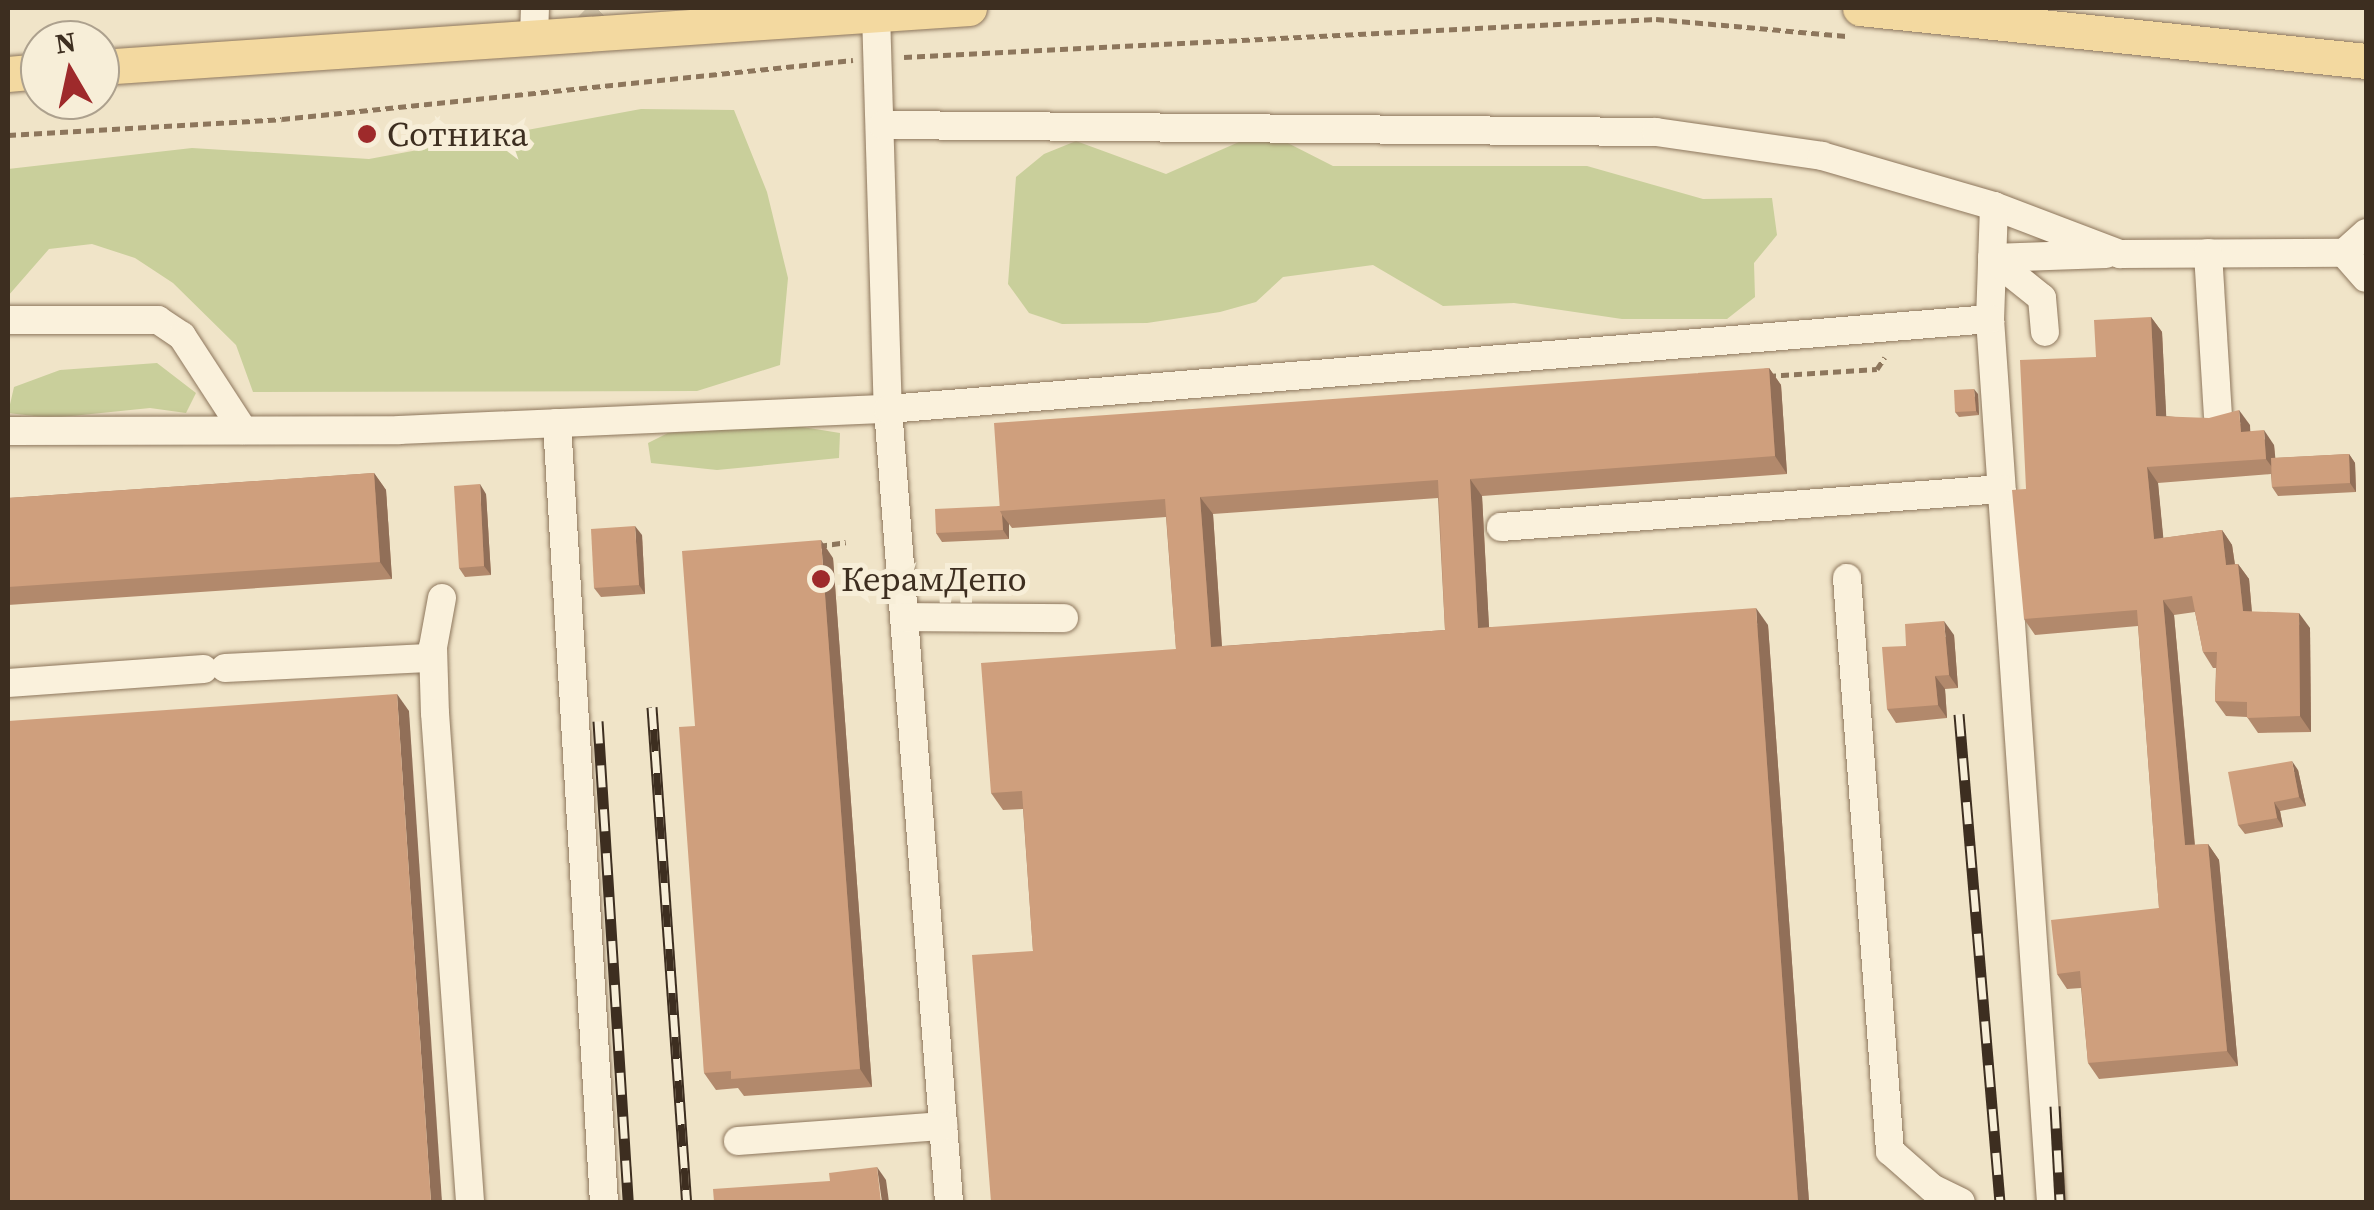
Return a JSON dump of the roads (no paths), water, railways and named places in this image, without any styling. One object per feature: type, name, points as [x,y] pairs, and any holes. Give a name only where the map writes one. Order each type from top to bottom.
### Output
[{"type":"main road","points":[[120,65],[534,22],[969,8]]},
{"type":"main road","points":[[1856,22],[2266,50],[2366,61]]},
{"type":"lane","points":[[876,13],[884,125],[888,409],[949,1202]]},
{"type":"lane","points":[[884,125],[1656,132],[1822,156],[1994,206],[2120,254]]},
{"type":"lane","points":[[1994,206],[1990,319],[2051,1202]]},
{"type":"lane","points":[[1992,258],[2344,252],[2366,233]]},
{"type":"lane","points":[[2344,252],[2366,278]]},
{"type":"lane","points":[[2208,253],[2218,416]]},
{"type":"lane","points":[[1992,258],[2042,298],[2045,332]]},
{"type":"lane","points":[[8,431],[557,423],[888,409],[1990,319]]},
{"type":"lane","points":[[8,320],[158,320],[182,336],[243,430]]},
{"type":"lane","points":[[557,423],[604,1202]]},
{"type":"lane","points":[[1501,527],[2002,490]]},
{"type":"lane","points":[[1847,578],[1890,1151],[1932,1188],[1961,1202]]},
{"type":"lane","points":[[442,598],[433,658],[470,1202]]},
{"type":"lane","points":[[904,616],[1064,618]]},
{"type":"lane","points":[[8,683],[433,658]]},
{"type":"lane","points":[[738,1141],[943,1126]]},
{"type":"tunnel","points":[[582,33],[606,8]]},
{"type":"railway","points":[[652,707],[687,1202]]},
{"type":"railway","points":[[1959,714],[2000,1202]]},
{"type":"railway","points":[[598,721],[628,1202]]},
{"type":"railway","points":[[2055,1106],[2060,1202]]},
{"type":"place","name":"Сотника","points":[[367,134]]},
{"type":"place","name":"КерамДепо","points":[[821,579]]}]
